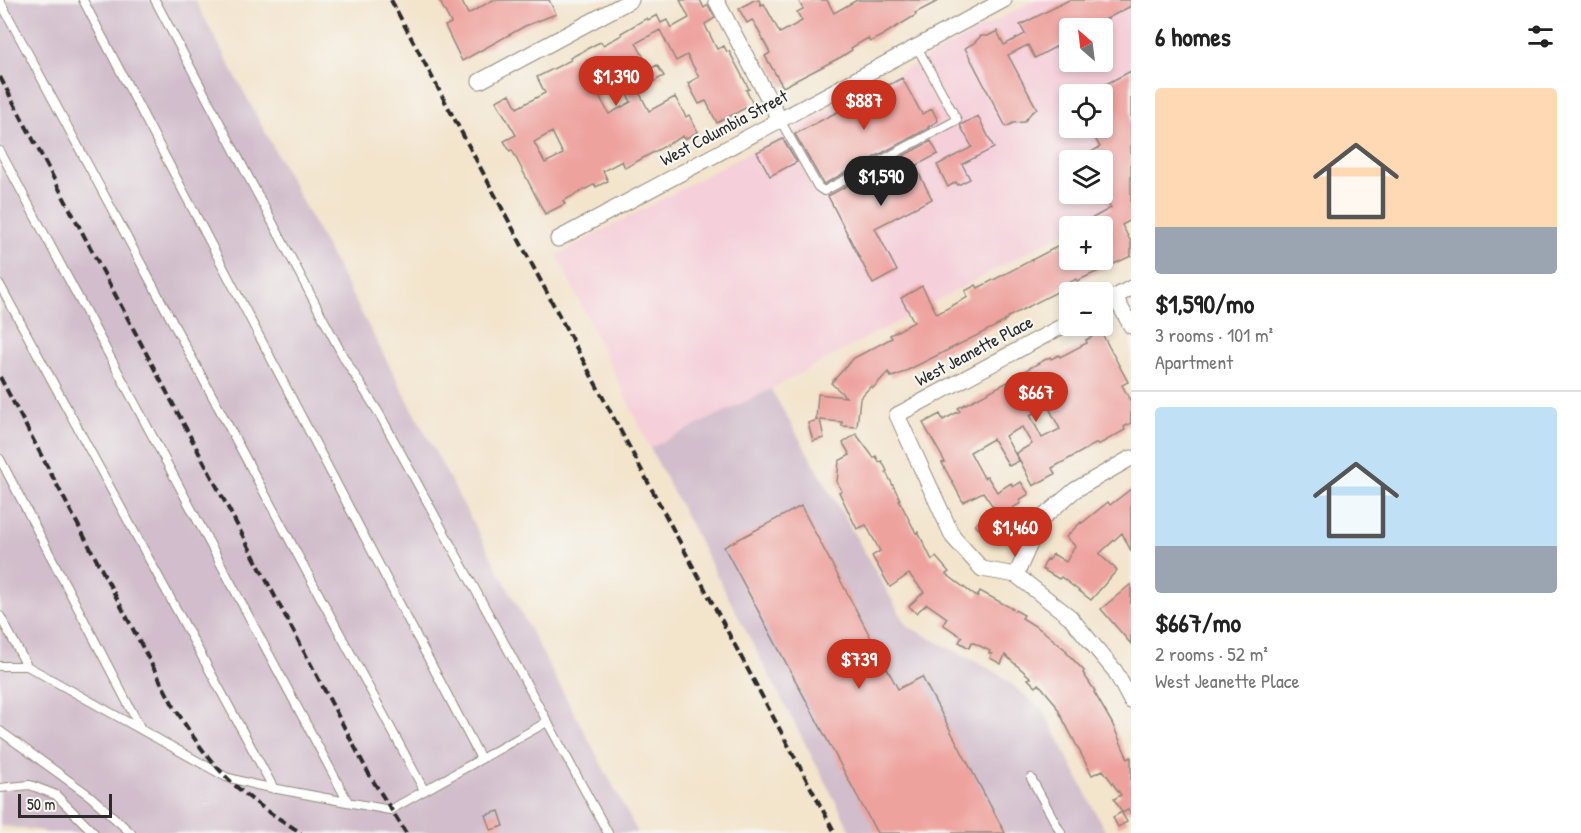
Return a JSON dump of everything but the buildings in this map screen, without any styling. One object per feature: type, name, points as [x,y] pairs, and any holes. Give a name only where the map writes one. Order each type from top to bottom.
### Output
[{"type":"street","points":[[480,81],[631,0]]},
{"type":"street","points":[[716,0],[780,120]]},
{"type":"street","name":"West Columbia Street","points":[[558,239],[1004,0]]},
{"type":"street","points":[[1113,298],[1131,288]]},
{"type":"street","points":[[1113,305],[1131,326]]},
{"type":"street","name":"West Jeanette Place","points":[[1016,575],[982,569],[953,537],[897,415],[1059,328]]},
{"type":"street","points":[[1131,458],[1075,490],[1041,519],[1016,575],[1070,617],[1115,670],[1131,700]]},
{"type":"lane","points":[[83,0],[481,759]]},
{"type":"lane","points":[[155,0],[344,358],[380,415],[608,833]]},
{"type":"lane","points":[[0,1],[424,790]]},
{"type":"lane","points":[[780,120],[818,187],[824,190],[957,120],[917,47]]},
{"type":"lane","points":[[0,151],[348,802]]},
{"type":"lane","points":[[0,285],[274,789]]},
{"type":"lane","points":[[0,459],[142,730]]},
{"type":"lane","points":[[0,616],[27,666]]},
{"type":"lane","points":[[0,666],[27,666],[226,777],[274,789],[390,810],[547,722]]},
{"type":"lane","points":[[0,731],[90,796],[131,833]]},
{"type":"lane","points":[[1031,778],[1061,833]]},
{"type":"lane","points":[[0,788],[30,785],[56,795],[94,833]]},
{"type":"shaded area","points":[[0,0],[195,0],[638,833],[45,833],[0,826]]},
{"type":"shaded area","points":[[1035,0],[1131,0],[1131,197],[1095,216],[1059,216],[1059,235],[771,389],[650,448],[557,255]]},
{"type":"shaded area","points":[[771,389],[907,626],[999,674],[1044,711],[1106,833],[852,833],[650,448]]},
{"type":"railway","points":[[391,0],[835,833]]},
{"type":"railway","points":[[0,77],[370,776],[406,833]]},
{"type":"railway","points":[[0,377],[187,728],[213,763],[233,783],[257,804],[301,833]]}]
